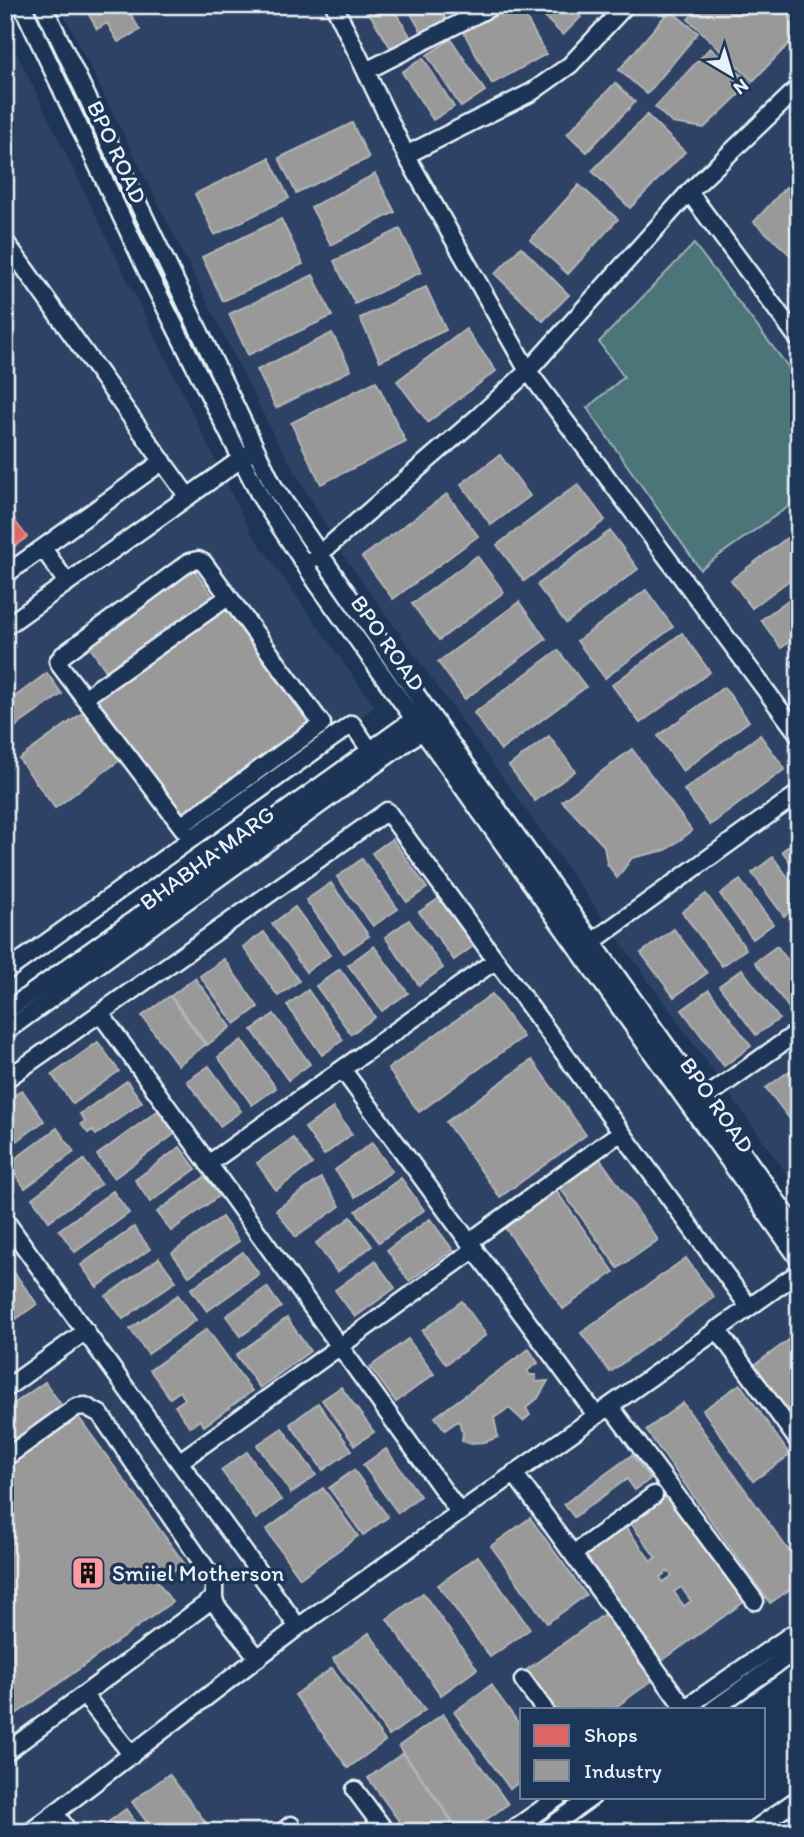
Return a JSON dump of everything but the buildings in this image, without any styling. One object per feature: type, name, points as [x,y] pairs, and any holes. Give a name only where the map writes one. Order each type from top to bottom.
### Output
[{"type":"street","name":"BPO ROAD","points":[[22,5],[147,271],[260,496],[306,566],[424,720],[697,1103],[799,1259]]},
{"type":"street","points":[[334,5],[406,155],[528,371],[799,735]]},
{"type":"street","points":[[366,71],[495,5]]},
{"type":"street","points":[[406,155],[532,92],[570,65],[626,5]]},
{"type":"street","name":"BPO ROAD","points":[[50,8],[274,487],[320,553],[424,720]]},
{"type":"street","points":[[34,28],[50,8]]},
{"type":"street","points":[[306,566],[528,371],[689,192],[799,87]]},
{"type":"street","points":[[689,192],[799,340]]},
{"type":"street","points":[[8,252],[188,497]]},
{"type":"street","points":[[5,627],[255,449]]},
{"type":"street","points":[[5,575],[163,461]]},
{"type":"street","points":[[43,548],[67,583]]},
{"type":"street","points":[[186,833],[58,661],[63,654],[189,562],[198,560],[204,563],[333,738]]},
{"type":"street","points":[[84,698],[228,597]]},
{"type":"street","name":"BHABHA MARG","points":[[5,1012],[370,750],[424,720]]},
{"type":"street","name":"BHABHA MARG","points":[[5,1032],[424,720]]},
{"type":"street","points":[[5,972],[322,724]]},
{"type":"street","points":[[186,833],[352,724],[370,750]]},
{"type":"street","points":[[586,947],[799,793]]},
{"type":"street","points":[[5,1080],[387,811],[749,1307]]},
{"type":"street","points":[[208,1164],[496,960]]},
{"type":"street","points":[[100,1013],[459,1513]]},
{"type":"street","points":[[697,1103],[799,1031]]},
{"type":"street","points":[[342,1069],[596,1415]]},
{"type":"street","name":"BPO ROAD","points":[[697,1103],[797,1226]]},
{"type":"street","points":[[179,1462],[340,1346],[621,1132]]},
{"type":"street","points":[[6,1224],[298,1627]]},
{"type":"street","points":[[30,1832],[51,1822],[132,1755],[298,1627],[799,1272]]},
{"type":"street","points":[[717,1329],[799,1442]]},
{"type":"street","points":[[5,1388],[86,1331]]},
{"type":"street","points":[[5,1458],[76,1407],[85,1406],[100,1414],[214,1580],[216,1605],[258,1658]]},
{"type":"street","points":[[610,1406],[755,1601]]},
{"type":"street","points":[[514,1474],[684,1708]]},
{"type":"street","points":[[573,1554],[654,1495]]},
{"type":"street","points":[[5,1754],[214,1598]]},
{"type":"street","points":[[686,1708],[799,1629]]},
{"type":"street","points":[[715,1708],[799,1648]]},
{"type":"street","points":[[523,1680],[543,1708]]},
{"type":"street","points":[[84,1695],[132,1755]]},
{"type":"street","points":[[355,1790],[386,1832]]},
{"type":"street","points":[[509,1832],[558,1798]]},
{"type":"street","points":[[544,1832],[591,1798]]},
{"type":"street","points":[[751,1832],[799,1798]]},
{"type":"street","points":[[51,1822],[69,1832]]},
{"type":"shaded area","points":[[59,5],[799,5],[799,1191],[343,555],[272,432]]},
{"type":"shaded area","points":[[5,29],[250,531],[375,707],[5,975]]},
{"type":"shaded area","points":[[414,719],[799,1236],[799,1634],[694,1708],[520,1708],[520,1798],[568,1798],[520,1832],[5,1832],[5,1012]]},
{"type":"green space","points":[[694,244],[799,381],[799,499],[700,569],[587,408],[624,377],[599,342]]},
{"type":"place","name":"Smiiel Motherson","points":[[88,1573]]}]
